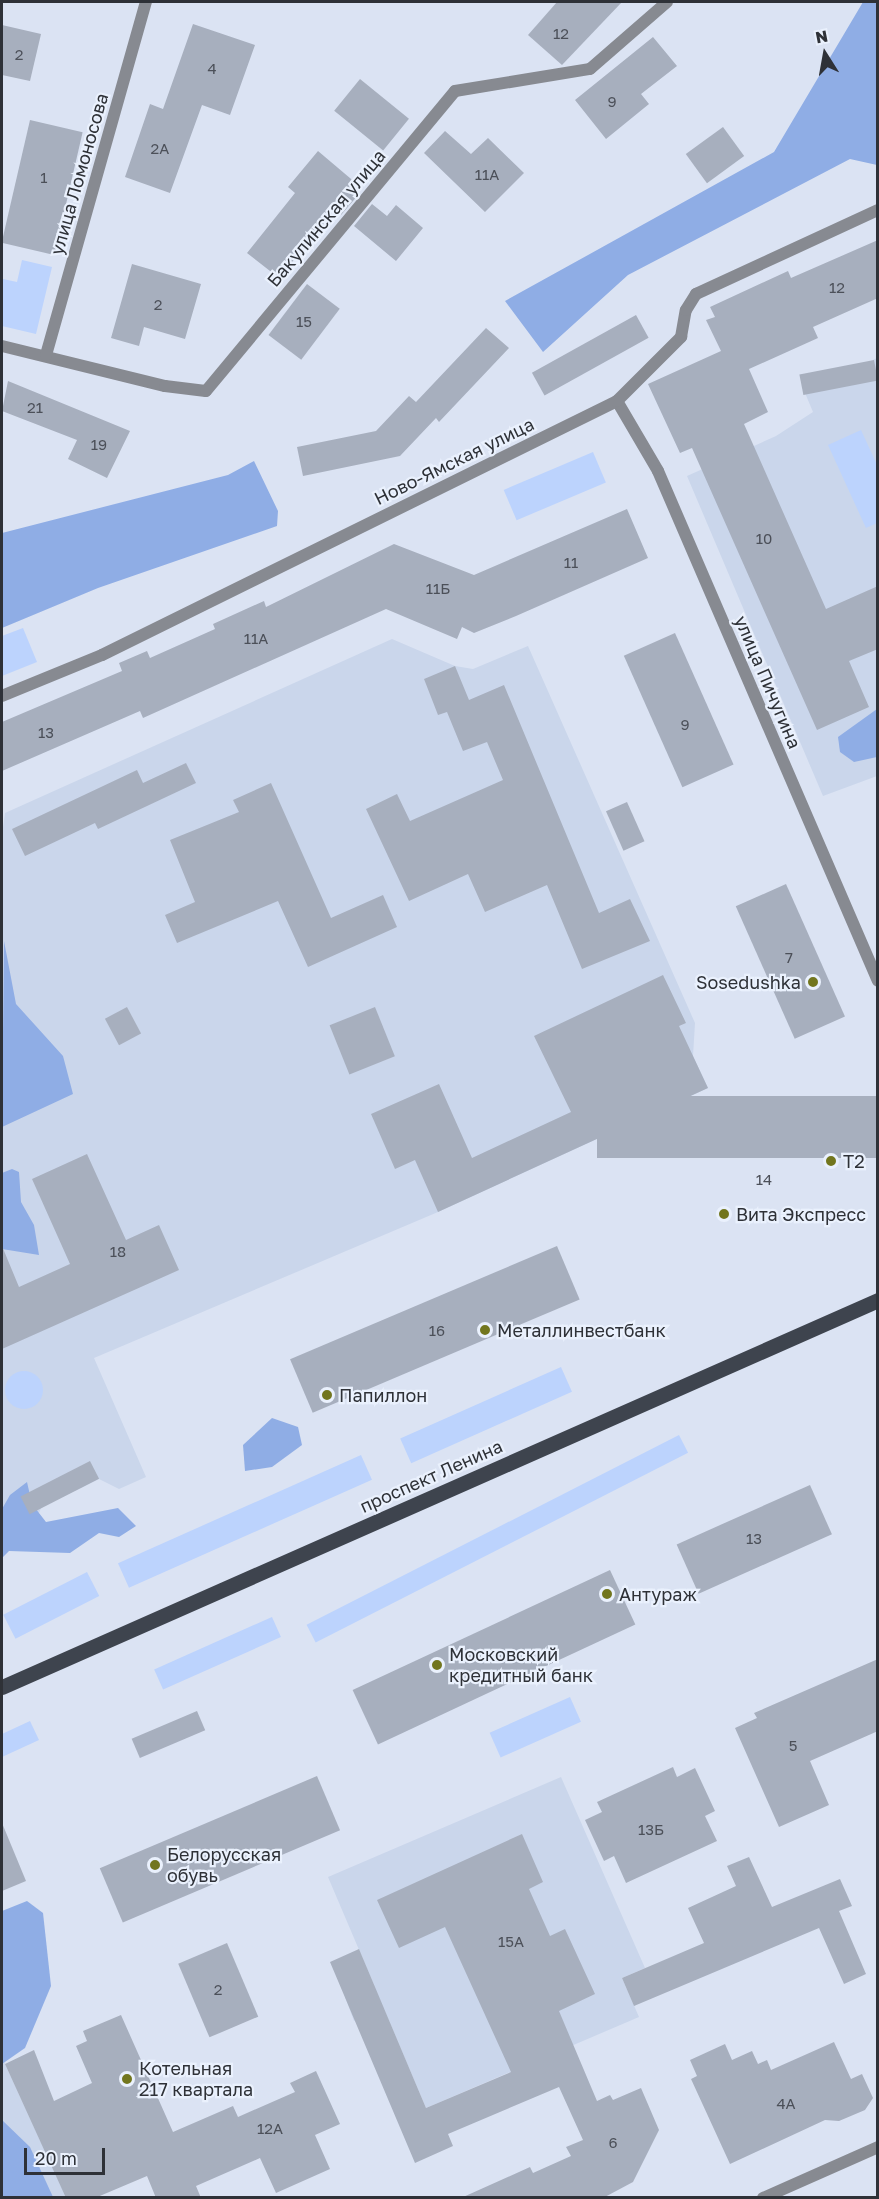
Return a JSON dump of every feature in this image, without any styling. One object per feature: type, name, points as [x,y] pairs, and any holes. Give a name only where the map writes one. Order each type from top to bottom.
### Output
[{"type":"main road","name":"проспект Ленина","points":[[2,1687],[878,1300]]},
{"type":"street","name":"улица Ломоносова","points":[[46,355],[146,2]]},
{"type":"street","name":"Бакулинская улица","points":[[2,346],[165,386],[206,391],[455,91],[590,69],[667,2]]},
{"type":"street","name":"Ново-Ямская улица","points":[[2,696],[102,655],[617,401],[681,337],[686,310],[696,294],[878,210]]},
{"type":"street","name":"улица Пичугина","points":[[617,401],[658,471],[878,981]]},
{"type":"street","points":[[763,2198],[878,2147]]},
{"type":"shaded area","points":[[863,2],[877,2],[877,165],[850,159],[628,275],[543,352],[505,301],[774,152]]},
{"type":"shaded area","points":[[22,260],[52,267],[36,334],[2,326],[3,279],[17,282]]},
{"type":"shaded area","points":[[877,358],[877,776],[823,796],[687,476],[776,436],[813,412],[805,393]]},
{"type":"shaded area","points":[[861,430],[878,467],[877,523],[866,528],[828,445]]},
{"type":"shaded area","points":[[593,452],[606,482],[517,520],[504,490]]},
{"type":"shaded area","points":[[254,461],[278,511],[277,526],[98,588],[2,628],[2,533],[228,475]]},
{"type":"shaded area","points":[[23,628],[37,662],[2,676],[2,636]]},
{"type":"shaded area","points":[[392,639],[455,666],[473,669],[528,646],[695,1023],[693,1056],[708,1088],[438,1212],[94,1358],[146,1477],[119,1489],[99,1479],[42,1506],[33,1527],[2,1513],[2,834],[5,813]]},
{"type":"shaded area","points":[[877,709],[877,757],[854,762],[840,752],[838,737]]},
{"type":"shaded area","points":[[4,941],[16,1004],[63,1056],[73,1094],[2,1127]]},
{"type":"shaded area","points":[[12,1169],[19,1172],[21,1202],[34,1225],[39,1255],[2,1249],[2,1173]]},
{"type":"shaded area","points":[[561,1367],[572,1392],[411,1463],[400,1439]]},
{"type":"shaded area","points":[[24,1371],[37,1377],[43,1390],[37,1403],[24,1409],[11,1403],[5,1390],[11,1377]]},
{"type":"shaded area","points":[[272,1418],[298,1427],[302,1445],[272,1467],[245,1471],[243,1445]]},
{"type":"shaded area","points":[[679,1435],[688,1453],[316,1643],[307,1625]]},
{"type":"shaded area","points":[[361,1455],[372,1480],[129,1588],[118,1563]]},
{"type":"shaded area","points":[[27,1482],[32,1504],[46,1522],[118,1508],[136,1526],[119,1537],[99,1533],[70,1553],[9,1551],[2,1558],[2,1509],[10,1495]]},
{"type":"shaded area","points":[[87,1572],[99,1596],[16,1639],[3,1615]]},
{"type":"shaded area","points":[[272,1617],[281,1637],[163,1690],[154,1669]]},
{"type":"shaded area","points":[[570,1697],[581,1722],[501,1757],[490,1733]]},
{"type":"shaded area","points":[[30,1721],[39,1740],[2,1757],[2,1734]]},
{"type":"shaded area","points":[[561,1777],[645,1968],[622,1978],[639,2017],[426,2108],[384,2009],[354,2021],[345,1997],[374,1985],[328,1877]]},
{"type":"shaded area","points":[[27,1901],[43,1913],[51,1986],[25,2048],[2,2064],[2,1911]]},
{"type":"shaded area","points":[[2,2055],[5,2064],[66,2197],[2,2197]]},
{"type":"shaded area","points":[[2,2120],[30,2147],[53,2197],[2,2197]]},
{"type":"building","points":[[557,2],[622,2],[562,65],[528,35]]},
{"type":"building","points":[[193,24],[255,45],[230,115],[202,105],[170,193],[125,177],[150,104],[163,109]]},
{"type":"building","points":[[2,25],[41,34],[30,81],[2,75]]},
{"type":"building","points":[[653,37],[677,66],[641,94],[649,104],[606,139],[575,100]]},
{"type":"building","points":[[360,79],[409,119],[383,151],[334,111]]},
{"type":"building","points":[[30,120],[83,132],[54,255],[2,243]]},
{"type":"building","points":[[723,127],[744,156],[707,183],[686,154]]},
{"type":"building","points":[[445,131],[471,154],[488,138],[524,173],[485,212],[424,153]]},
{"type":"building","points":[[318,151],[357,184],[353,189],[359,194],[341,215],[335,210],[279,278],[247,253],[295,193],[288,187]]},
{"type":"building","points":[[372,204],[387,216],[396,205],[423,228],[396,261],[354,226]]},
{"type":"building","points":[[878,240],[878,298],[813,327],[818,338],[749,369],[768,412],[744,424],[826,609],[878,586],[878,649],[849,661],[869,707],[817,730],[692,448],[680,453],[648,384],[721,351],[706,320],[715,317],[710,307],[788,271],[791,278]]},
{"type":"building","points":[[132,264],[201,284],[185,339],[144,327],[139,346],[111,338]]},
{"type":"building","points":[[307,284],[340,309],[301,360],[268,335]]},
{"type":"building","points":[[636,315],[649,338],[545,395],[532,373]]},
{"type":"building","points":[[486,328],[509,348],[439,422],[436,418],[400,456],[303,476],[297,447],[376,431],[409,396],[416,402]]},
{"type":"building","points":[[874,360],[878,381],[803,395],[799,375]]},
{"type":"building","points":[[8,381],[130,431],[107,478],[68,459],[77,440],[2,411]]},
{"type":"building","points":[[627,509],[648,558],[516,616],[474,633],[462,627],[457,639],[386,609],[143,718],[140,711],[2,771],[2,722],[122,671],[119,663],[147,651],[150,658],[215,629],[213,624],[264,601],[266,607],[394,544],[474,575]]},
{"type":"building","points":[[675,633],[734,765],[682,787],[624,656]]},
{"type":"building","points":[[455,666],[469,700],[504,685],[599,913],[630,899],[650,941],[582,969],[547,885],[485,912],[468,874],[409,901],[366,809],[397,794],[410,821],[503,780],[487,742],[463,751],[447,712],[438,715],[424,679]]},
{"type":"building","points":[[186,763],[196,783],[98,829],[95,823],[25,856],[12,829],[137,770],[143,783]]},
{"type":"building","points":[[271,783],[331,918],[383,895],[397,927],[308,967],[278,901],[177,943],[165,915],[195,902],[170,840],[239,812],[233,800]]},
{"type":"building","points":[[627,802],[644,841],[623,851],[606,811]]},
{"type":"building","points":[[786,884],[845,1016],[795,1039],[736,906]]},
{"type":"building","points":[[663,975],[686,1023],[679,1026],[708,1088],[438,1212],[415,1160],[395,1169],[371,1114],[439,1084],[472,1158],[571,1112],[534,1036]]},
{"type":"building","points":[[127,1007],[141,1033],[119,1045],[105,1019]]},
{"type":"building","points":[[375,1007],[395,1056],[349,1074],[330,1025]]},
{"type":"building","points":[[597,1096],[878,1096],[878,1158],[597,1158]]},
{"type":"building","points":[[87,1154],[126,1240],[159,1225],[179,1270],[2,1349],[2,1246],[19,1287],[70,1264],[32,1179]]},
{"type":"building","points":[[557,1246],[580,1299],[313,1413],[290,1359]]},
{"type":"building","points":[[90,1461],[99,1479],[30,1514],[21,1496]]},
{"type":"building","points":[[810,1485],[832,1534],[699,1594],[677,1544]]},
{"type":"building","points":[[610,1570],[635,1624],[378,1744],[353,1690]]},
{"type":"building","points":[[878,1659],[878,1731],[810,1761],[829,1805],[779,1827],[735,1728],[757,1718],[754,1713]]},
{"type":"building","points":[[197,1711],[205,1730],[140,1758],[132,1739]]},
{"type":"building","points":[[673,1767],[677,1777],[695,1768],[715,1811],[705,1816],[717,1841],[626,1883],[614,1856],[604,1861],[585,1820],[602,1812],[597,1802]]},
{"type":"building","points":[[317,1776],[340,1830],[123,1923],[100,1868]]},
{"type":"building","points":[[2,1823],[26,1881],[2,1891]]},
{"type":"building","points":[[522,1834],[543,1882],[529,1889],[550,1936],[565,1929],[595,1994],[559,2011],[597,2101],[610,2095],[613,2100],[641,2088],[659,2130],[633,2182],[603,2198],[461,2198],[530,2167],[533,2173],[571,2156],[566,2147],[583,2140],[559,2087],[448,2134],[453,2146],[415,2163],[330,1962],[359,1949],[426,2108],[511,2072],[445,1927],[399,1948],[377,1900]]},
{"type":"building","points":[[749,1857],[772,1907],[840,1879],[852,1906],[839,1911],[866,1974],[844,1984],[819,1928],[634,2006],[622,1978],[704,1943],[688,1908],[736,1886],[727,1866]]},
{"type":"building","points":[[227,1943],[258,2017],[209,2037],[178,1964]]},
{"type":"building","points":[[121,2015],[173,2132],[233,2106],[238,2117],[295,2092],[290,2083],[316,2071],[340,2124],[315,2135],[330,2169],[276,2193],[260,2158],[196,2186],[201,2198],[156,2198],[147,2176],[95,2198],[66,2198],[5,2064],[34,2050],[54,2101],[92,2083],[76,2046],[87,2041],[83,2031]]},
{"type":"building","points":[[834,2042],[851,2079],[862,2074],[873,2098],[865,2110],[839,2121],[825,2120],[730,2164],[691,2079],[697,2076],[690,2060],[725,2044],[732,2060],[752,2051],[758,2064],[767,2060],[771,2070]]},
{"type":"place","name":"Sosedushka","points":[[813,982]]},
{"type":"place","name":"T2","points":[[831,1161]]},
{"type":"place","name":"Вита Экспресс","points":[[724,1214]]},
{"type":"place","name":"Металлинвестбанк","points":[[485,1330]]},
{"type":"place","name":"Папиллон","points":[[327,1395]]},
{"type":"place","name":"Антураж","points":[[607,1594]]},
{"type":"place","name":"Московский кредитный банк","points":[[437,1665]]},
{"type":"place","name":"Белорусская обувь","points":[[155,1865]]},
{"type":"place","name":"Котельная 217 квартала","points":[[127,2079]]}]
